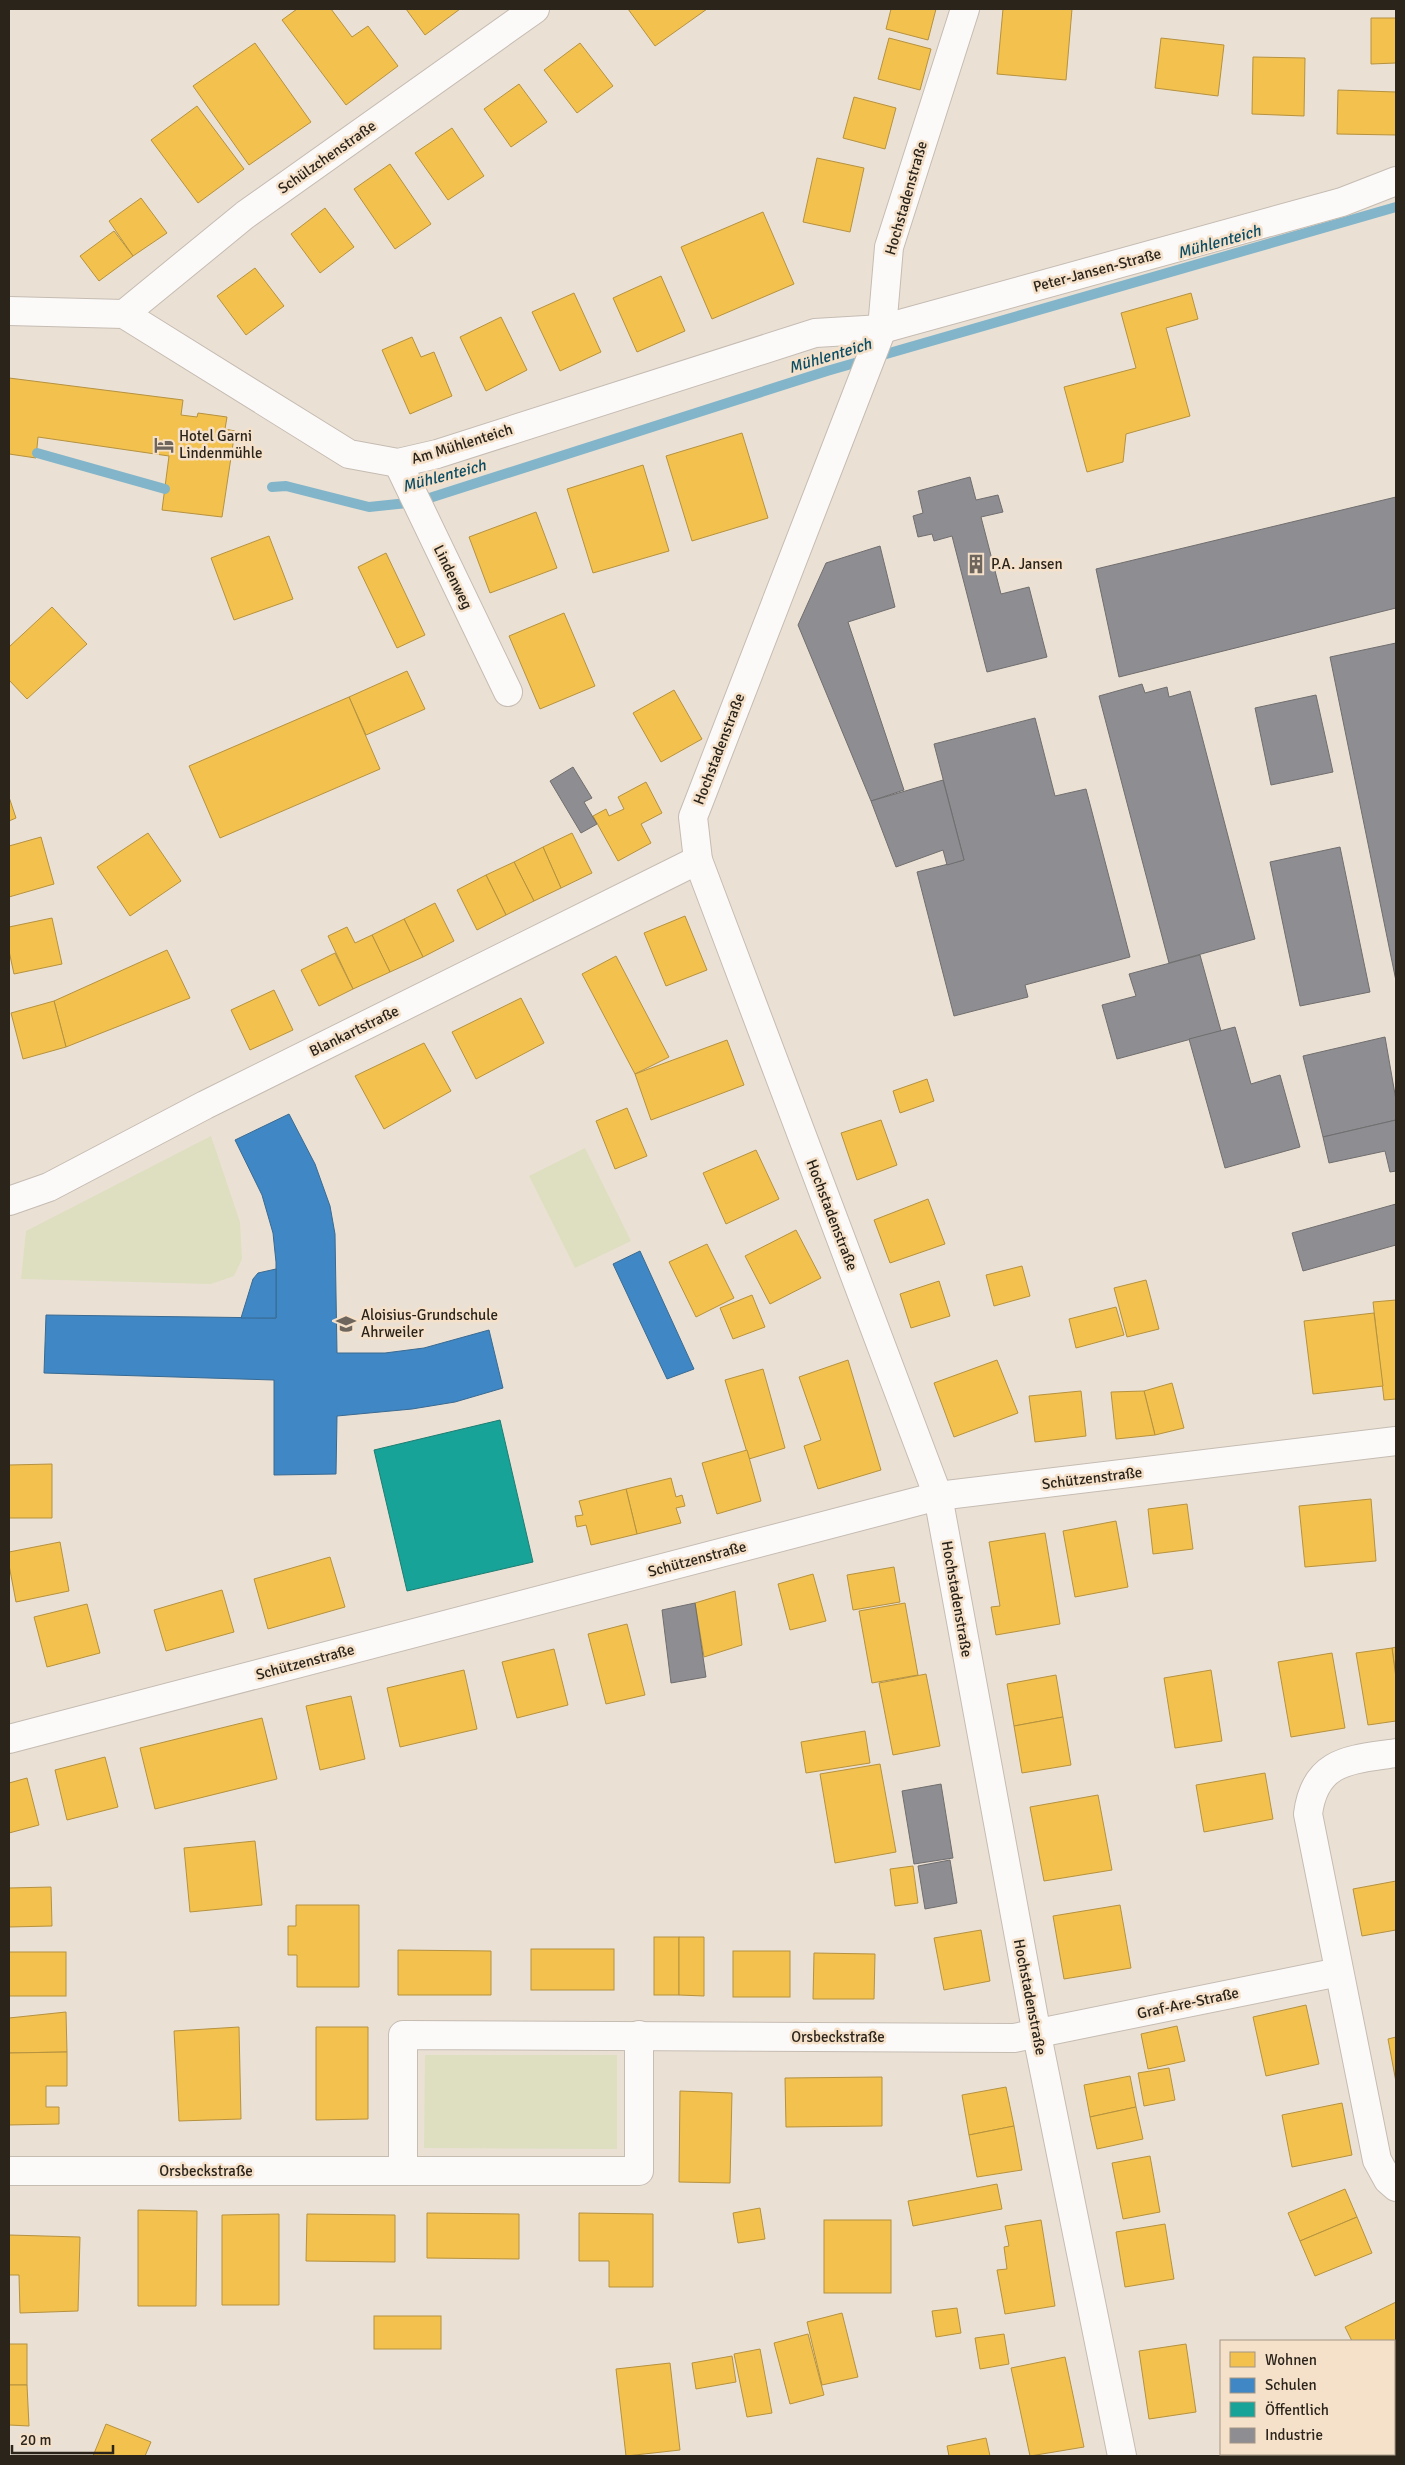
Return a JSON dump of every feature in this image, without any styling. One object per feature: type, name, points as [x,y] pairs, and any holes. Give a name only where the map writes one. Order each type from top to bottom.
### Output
[{"type":"street","name":"Schülzchenstraße","points":[[124,314],[245,215],[535,9]]},
{"type":"street","name":"Hochstadenstraße","points":[[965,9],[889,247],[879,337],[693,817],[698,860],[938,1496],[1037,2035],[1122,2456]]},
{"type":"street","name":"Peter-Jansen-Straße","points":[[879,337],[1342,202],[1396,180]]},
{"type":"street","points":[[9,311],[124,314]]},
{"type":"street","name":"Am Mühlenteich","points":[[124,314],[349,454],[398,463],[436,454],[814,333],[879,337]]},
{"type":"street","name":"Lindenweg","points":[[398,463],[508,692]]},
{"type":"street","name":"Blankartstraße","points":[[9,1201],[49,1187],[234,1090],[698,860]]},
{"type":"street","name":"Schützenstraße","points":[[9,1739],[938,1496],[1396,1441]]},
{"type":"street","points":[[1396,1753],[1351,1760],[1333,1768],[1319,1778],[1310,1798],[1308,1814],[1377,2160],[1388,2180],[1396,2187]]},
{"type":"street","name":"Graf-Are-Straße","points":[[1037,2035],[1339,1972]]},
{"type":"street","name":"Orsbeckstraße","points":[[403,2171],[403,2035],[1014,2038],[1037,2035]]},
{"type":"street","name":"Orsbeckstraße","points":[[9,2171],[638,2171],[638,2035]]},
{"type":"green space","points":[[211,1136],[240,1222],[242,1259],[234,1276],[211,1284],[21,1279],[26,1231]]},
{"type":"green space","points":[[585,1148],[631,1241],[575,1268],[529,1176]]},
{"type":"green space","points":[[425,2055],[617,2055],[617,2149],[424,2148]]},
{"type":"building: Wohnen","points":[[297,9],[331,9],[352,37],[368,26],[398,66],[346,105],[282,20]]},
{"type":"building: Wohnen","points":[[406,9],[460,9],[425,35]]},
{"type":"building: Wohnen","points":[[628,9],[707,9],[655,46]]},
{"type":"building: Wohnen","points":[[891,9],[936,9],[928,40],[886,29]]},
{"type":"building: Wohnen","points":[[1003,9],[1072,9],[1066,80],[997,74]]},
{"type":"building: Wohnen","points":[[1371,18],[1396,18],[1396,63],[1371,64]]},
{"type":"building: Wohnen","points":[[889,38],[931,49],[920,90],[878,79]]},
{"type":"building: Wohnen","points":[[1161,38],[1224,45],[1218,96],[1155,88]]},
{"type":"building: Wohnen","points":[[255,43],[311,122],[249,165],[193,86]]},
{"type":"building: Wohnen","points":[[580,43],[613,86],[577,113],[544,70]]},
{"type":"building: Wohnen","points":[[1253,57],[1305,58],[1304,116],[1252,114]]},
{"type":"building: Wohnen","points":[[519,84],[547,122],[511,147],[484,109]]},
{"type":"building: Wohnen","points":[[1338,90],[1396,92],[1396,135],[1337,134]]},
{"type":"building: Wohnen","points":[[854,97],[896,108],[885,149],[843,138]]},
{"type":"building: Wohnen","points":[[197,106],[244,169],[198,203],[151,140]]},
{"type":"building: Wohnen","points":[[452,128],[484,176],[448,200],[415,153]]},
{"type":"building: Wohnen","points":[[817,158],[864,168],[850,232],[803,222]]},
{"type":"building: Wohnen","points":[[390,164],[431,224],[395,249],[354,189]]},
{"type":"building: Wohnen","points":[[141,198],[167,233],[133,256],[109,221]]},
{"type":"building: Wohnen","points":[[325,208],[354,247],[320,273],[291,234]]},
{"type":"building: Wohnen","points":[[763,212],[794,284],[712,319],[681,247]]},
{"type":"building: Wohnen","points":[[114,231],[133,256],[99,281],[80,256]]},
{"type":"building: Wohnen","points":[[255,268],[284,306],[246,335],[217,296]]},
{"type":"building: Wohnen","points":[[661,276],[685,331],[637,352],[613,298]]},
{"type":"building: Wohnen","points":[[574,293],[601,352],[560,371],[532,312]]},
{"type":"building: Wohnen","points":[[1191,293],[1198,319],[1166,328],[1190,416],[1126,434],[1123,462],[1087,472],[1064,387],[1136,368],[1121,313]]},
{"type":"building: Wohnen","points":[[501,317],[527,370],[486,391],[460,337]]},
{"type":"building: Wohnen","points":[[412,337],[421,357],[434,352],[452,396],[410,414],[382,350]]},
{"type":"building: Wohnen","name":"Hotel Garni Lindenmühle","points":[[9,378],[183,400],[181,415],[197,417],[198,413],[227,417],[225,429],[235,431],[222,517],[162,510],[169,456],[38,437],[36,458],[9,454]]},
{"type":"building: Wohnen","points":[[742,433],[768,518],[692,541],[666,456]]},
{"type":"building: Wohnen","points":[[643,465],[669,551],[593,573],[567,489]]},
{"type":"building: Wohnen","points":[[536,512],[557,568],[490,593],[469,537]]},
{"type":"building: Wohnen","points":[[269,536],[293,599],[234,620],[211,558]]},
{"type":"building: Wohnen","points":[[386,553],[425,635],[397,648],[358,567]]},
{"type":"building: Wohnen","points":[[52,607],[87,644],[27,699],[9,680],[9,647]]},
{"type":"building: Wohnen","points":[[564,613],[595,686],[540,709],[509,636]]},
{"type":"building: Wohnen","points":[[407,671],[425,709],[366,735],[349,697]]},
{"type":"building: Wohnen","points":[[674,690],[702,739],[661,762],[633,713]]},
{"type":"building: Wohnen","points":[[349,697],[380,769],[220,838],[189,766]]},
{"type":"building: Wohnen","points":[[646,782],[662,813],[641,824],[651,843],[618,861],[593,816],[606,809],[609,816],[624,809],[618,797]]},
{"type":"building: Wohnen","points":[[9,797],[16,818],[9,821]]},
{"type":"building: Wohnen","points":[[148,833],[181,881],[130,916],[97,867]]},
{"type":"building: Wohnen","points":[[572,833],[592,873],[561,888],[543,847]]},
{"type":"building: Wohnen","points":[[41,837],[54,884],[9,897],[9,846]]},
{"type":"building: Wohnen","points":[[543,847],[561,888],[534,901],[514,862]]},
{"type":"building: Wohnen","points":[[514,862],[534,901],[506,915],[486,875]]},
{"type":"building: Wohnen","points":[[486,875],[506,915],[477,930],[457,890]]},
{"type":"building: Wohnen","points":[[435,903],[454,941],[423,957],[404,919]]},
{"type":"building: Wohnen","points":[[685,916],[707,970],[666,986],[644,933]]},
{"type":"building: Wohnen","points":[[52,918],[62,964],[14,974],[9,951],[9,927]]},
{"type":"building: Wohnen","points":[[404,919],[423,957],[390,972],[372,935]]},
{"type":"building: Wohnen","points":[[347,927],[355,943],[372,935],[390,972],[353,989],[328,936]]},
{"type":"building: Wohnen","points":[[167,950],[190,998],[66,1047],[54,1001]]},
{"type":"building: Wohnen","points":[[335,953],[353,989],[319,1006],[301,970]]},
{"type":"building: Wohnen","points":[[616,956],[669,1057],[635,1074],[582,974]]},
{"type":"building: Wohnen","points":[[274,990],[293,1030],[250,1050],[231,1010]]},
{"type":"building: Wohnen","points":[[521,998],[544,1043],[476,1079],[452,1032]]},
{"type":"building: Wohnen","points":[[54,1001],[66,1047],[23,1059],[11,1013]]},
{"type":"building: Wohnen","points":[[727,1040],[744,1085],[651,1120],[635,1074]]},
{"type":"building: Wohnen","points":[[424,1043],[451,1091],[384,1129],[355,1076]]},
{"type":"building: Wohnen","points":[[927,1079],[934,1101],[900,1113],[893,1091]]},
{"type":"building: Wohnen","points":[[627,1108],[647,1156],[615,1169],[596,1121]]},
{"type":"building: Wohnen","points":[[881,1120],[897,1165],[857,1180],[841,1133]]},
{"type":"building: Wohnen","points":[[756,1150],[779,1199],[726,1224],[703,1173]]},
{"type":"building: Wohnen","points":[[928,1199],[945,1244],[890,1263],[874,1220]]},
{"type":"building: Wohnen","points":[[796,1230],[821,1278],[770,1304],[745,1256]]},
{"type":"building: Wohnen","points":[[707,1244],[734,1298],[696,1317],[669,1262]]},
{"type":"building: Wohnen","points":[[1022,1266],[1030,1296],[994,1306],[986,1275]]},
{"type":"building: Wohnen","points":[[1146,1280],[1159,1329],[1127,1337],[1114,1288]]},
{"type":"building: Wohnen","points":[[939,1281],[950,1316],[911,1328],[900,1294]]},
{"type":"building: Wohnen","points":[[752,1295],[765,1327],[733,1339],[720,1308]]},
{"type":"building: Wohnen","points":[[1396,1300],[1396,1399],[1384,1400],[1373,1302]]},
{"type":"building: Wohnen","points":[[1116,1307],[1124,1335],[1076,1348],[1069,1319]]},
{"type":"building: Wohnen","points":[[1374,1313],[1383,1386],[1313,1394],[1304,1321]]},
{"type":"building: Wohnen","points":[[848,1360],[881,1470],[818,1489],[804,1446],[821,1440],[799,1377]]},
{"type":"building: Wohnen","points":[[997,1360],[1018,1413],[954,1437],[934,1383]]},
{"type":"building: Wohnen","points":[[763,1369],[785,1448],[749,1459],[725,1380]]},
{"type":"building: Wohnen","points":[[1172,1383],[1184,1428],[1155,1435],[1144,1391]]},
{"type":"building: Wohnen","points":[[1081,1391],[1086,1436],[1035,1442],[1029,1396]]},
{"type":"building: Wohnen","points":[[1144,1391],[1155,1435],[1116,1439],[1111,1392]]},
{"type":"building: Wohnen","points":[[747,1450],[761,1501],[717,1514],[702,1463]]},
{"type":"building: Wohnen","points":[[52,1464],[52,1518],[9,1518],[9,1465]]},
{"type":"building: Wohnen","points":[[671,1478],[676,1497],[682,1495],[685,1506],[676,1508],[681,1523],[637,1534],[626,1489]]},
{"type":"building: Wohnen","points":[[626,1489],[637,1534],[591,1545],[586,1525],[577,1527],[575,1516],[583,1515],[579,1501]]},
{"type":"building: Wohnen","points":[[1371,1499],[1376,1561],[1305,1567],[1299,1506]]},
{"type":"building: Wohnen","points":[[1187,1504],[1193,1549],[1153,1554],[1148,1509]]},
{"type":"building: Wohnen","points":[[1116,1521],[1128,1587],[1075,1597],[1063,1531]]},
{"type":"building: Wohnen","points":[[1045,1533],[1060,1624],[996,1635],[991,1607],[1000,1606],[989,1542]]},
{"type":"building: Wohnen","points":[[60,1542],[69,1591],[16,1602],[9,1565],[9,1552]]},
{"type":"building: Wohnen","points":[[330,1557],[345,1607],[268,1629],[254,1579]]},
{"type":"building: Wohnen","points":[[894,1567],[900,1602],[853,1610],[847,1575]]},
{"type":"building: Wohnen","points":[[813,1574],[826,1621],[790,1630],[778,1584]]},
{"type":"building: Wohnen","points":[[222,1590],[234,1632],[166,1651],[154,1610]]},
{"type":"building: Wohnen","points":[[735,1591],[742,1645],[704,1657],[695,1603]]},
{"type":"building: Wohnen","points":[[905,1603],[918,1675],[872,1683],[859,1611]]},
{"type":"building: Wohnen","points":[[87,1604],[100,1653],[47,1667],[34,1617]]},
{"type":"building: Wohnen","points":[[627,1624],[645,1695],[606,1704],[588,1634]]},
{"type":"building: Wohnen","points":[[1396,1647],[1396,1678],[1392,1648]]},
{"type":"building: Wohnen","points":[[1392,1648],[1396,1678],[1396,1721],[1368,1725],[1356,1653]]},
{"type":"building: Wohnen","points":[[554,1649],[568,1705],[517,1718],[502,1662]]},
{"type":"building: Wohnen","points":[[1332,1653],[1345,1728],[1291,1737],[1278,1662]]},
{"type":"building: Wohnen","points":[[464,1670],[477,1729],[400,1747],[387,1688]]},
{"type":"building: Wohnen","points":[[1211,1670],[1222,1741],[1175,1748],[1164,1678]]},
{"type":"building: Wohnen","points":[[926,1674],[940,1746],[893,1755],[879,1683]]},
{"type":"building: Wohnen","points":[[1056,1675],[1063,1717],[1014,1726],[1007,1684]]},
{"type":"building: Wohnen","points":[[351,1696],[365,1759],[320,1770],[306,1706]]},
{"type":"building: Wohnen","points":[[1063,1717],[1071,1765],[1022,1773],[1014,1726]]},
{"type":"building: Wohnen","points":[[262,1718],[277,1779],[155,1809],[140,1748]]},
{"type":"building: Wohnen","points":[[865,1731],[870,1763],[806,1773],[801,1742]]},
{"type":"building: Wohnen","points":[[105,1757],[118,1807],[67,1820],[55,1770]]},
{"type":"building: Wohnen","points":[[880,1764],[896,1852],[835,1863],[820,1774]]},
{"type":"building: Wohnen","points":[[1265,1773],[1273,1819],[1204,1832],[1196,1785]]},
{"type":"building: Wohnen","points":[[27,1778],[39,1825],[9,1833],[9,1783]]},
{"type":"building: Wohnen","points":[[1098,1795],[1112,1870],[1044,1881],[1030,1807]]},
{"type":"building: Wohnen","points":[[255,1841],[262,1905],[190,1912],[184,1848]]},
{"type":"building: Wohnen","points":[[913,1866],[918,1903],[895,1906],[890,1869]]},
{"type":"building: Wohnen","points":[[1396,1881],[1396,1930],[1362,1936],[1353,1889]]},
{"type":"building: Wohnen","points":[[51,1887],[52,1926],[9,1927],[9,1888]]},
{"type":"building: Wohnen","points":[[296,1905],[359,1905],[359,1987],[297,1987],[297,1955],[288,1955],[288,1926],[296,1926]]},
{"type":"building: Wohnen","points":[[1120,1905],[1131,1968],[1064,1979],[1053,1916]]},
{"type":"building: Wohnen","points":[[981,1930],[990,1981],[944,1990],[934,1938]]},
{"type":"building: Wohnen","points":[[654,1937],[679,1937],[679,1995],[654,1995]]},
{"type":"building: Wohnen","points":[[679,1937],[704,1937],[704,1996],[679,1995]]},
{"type":"building: Wohnen","points":[[531,1949],[614,1949],[614,1990],[531,1990]]},
{"type":"building: Wohnen","points":[[398,1950],[491,1951],[491,1995],[398,1995]]},
{"type":"building: Wohnen","points":[[733,1951],[790,1951],[790,1997],[733,1997]]},
{"type":"building: Wohnen","points":[[9,1952],[66,1952],[66,1996],[9,1996]]},
{"type":"building: Wohnen","points":[[814,1953],[875,1954],[874,1999],[813,1999]]},
{"type":"building: Wohnen","points":[[1306,2005],[1319,2064],[1266,2076],[1253,2017]]},
{"type":"building: Wohnen","points":[[66,2012],[67,2052],[9,2053],[9,2018]]},
{"type":"building: Wohnen","points":[[1177,2026],[1185,2061],[1148,2069],[1141,2034]]},
{"type":"building: Wohnen","points":[[239,2027],[241,2119],[179,2121],[174,2031]]},
{"type":"building: Wohnen","points":[[316,2027],[368,2027],[368,2119],[316,2120]]},
{"type":"building: Wohnen","points":[[1396,2037],[1396,2082],[1388,2039]]},
{"type":"building: Wohnen","points":[[67,2052],[67,2086],[46,2086],[46,2107],[59,2107],[59,2124],[9,2125],[9,2053]]},
{"type":"building: Wohnen","points":[[1169,2068],[1175,2100],[1144,2106],[1138,2073]]},
{"type":"building: Wohnen","points":[[1130,2076],[1136,2107],[1090,2117],[1084,2085]]},
{"type":"building: Wohnen","points":[[882,2077],[882,2126],[786,2127],[785,2078]]},
{"type":"building: Wohnen","points":[[1006,2087],[1014,2126],[969,2135],[962,2095]]},
{"type":"building: Wohnen","points":[[680,2091],[732,2093],[730,2183],[679,2182]]},
{"type":"building: Wohnen","points":[[1342,2103],[1352,2155],[1292,2167],[1282,2115]]},
{"type":"building: Wohnen","points":[[1136,2107],[1143,2139],[1097,2149],[1090,2117]]},
{"type":"building: Wohnen","points":[[1014,2126],[1022,2170],[977,2177],[969,2135]]},
{"type":"building: Wohnen","points":[[1150,2156],[1160,2212],[1123,2219],[1112,2163]]},
{"type":"building: Wohnen","points":[[997,2184],[1002,2209],[913,2226],[908,2201]]},
{"type":"building: Wohnen","points":[[1345,2189],[1357,2217],[1300,2241],[1288,2213]]},
{"type":"building: Wohnen","points":[[760,2208],[765,2239],[738,2243],[733,2213]]},
{"type":"building: Wohnen","points":[[138,2210],[197,2211],[196,2306],[138,2306]]},
{"type":"building: Wohnen","points":[[427,2213],[519,2214],[519,2259],[427,2258]]},
{"type":"building: Wohnen","points":[[579,2213],[653,2214],[653,2287],[609,2287],[609,2261],[579,2261]]},
{"type":"building: Wohnen","points":[[279,2214],[279,2305],[222,2305],[222,2215]]},
{"type":"building: Wohnen","points":[[307,2214],[395,2215],[395,2262],[306,2261]]},
{"type":"building: Wohnen","points":[[1357,2217],[1372,2253],[1315,2276],[1300,2241]]},
{"type":"building: Wohnen","points":[[824,2220],[891,2220],[891,2293],[824,2293]]},
{"type":"building: Wohnen","points":[[1041,2220],[1055,2306],[1005,2314],[997,2270],[1007,2269],[1004,2247],[1009,2246],[1005,2226]]},
{"type":"building: Wohnen","points":[[1165,2224],[1174,2279],[1125,2287],[1116,2232]]},
{"type":"building: Wohnen","points":[[9,2235],[80,2237],[78,2311],[20,2313],[19,2275],[9,2275]]},
{"type":"building: Wohnen","points":[[1396,2302],[1395,2351],[1395,2340],[1352,2340],[1345,2327]]},
{"type":"building: Wohnen","points":[[957,2308],[961,2333],[936,2337],[932,2311]]},
{"type":"building: Wohnen","points":[[842,2313],[858,2377],[822,2385],[807,2322]]},
{"type":"building: Wohnen","points":[[374,2316],[441,2316],[441,2349],[374,2349]]},
{"type":"building: Wohnen","points":[[808,2334],[824,2395],[790,2404],[774,2343]]},
{"type":"building: Wohnen","points":[[1004,2334],[1009,2364],[980,2369],[975,2338]]},
{"type":"building: Wohnen","points":[[9,2344],[27,2344],[27,2385],[9,2385]]},
{"type":"building: Wohnen","points":[[1186,2344],[1196,2412],[1149,2419],[1139,2351]]},
{"type":"building: Wohnen","points":[[760,2349],[772,2413],[747,2417],[734,2354]]},
{"type":"building: Wohnen","points":[[1396,2350],[1396,2431],[1395,2428]]},
{"type":"building: Wohnen","points":[[732,2356],[736,2382],[696,2389],[692,2363]]},
{"type":"building: Wohnen","points":[[1065,2357],[1084,2447],[1030,2456],[1011,2368]]},
{"type":"building: Wohnen","points":[[670,2363],[680,2450],[626,2456],[616,2369]]},
{"type":"building: Wohnen","points":[[9,2385],[27,2385],[29,2426],[9,2425]]},
{"type":"building: Wohnen","points":[[106,2424],[151,2442],[145,2456],[93,2456]]},
{"type":"building: Wohnen","points":[[986,2438],[990,2456],[949,2456],[947,2446]]},
{"type":"building: Schulen","points":[[289,1114],[315,1164],[330,1206],[335,1234],[337,1353],[385,1353],[424,1348],[489,1330],[503,1388],[455,1402],[412,1409],[337,1416],[336,1474],[274,1475],[274,1380],[44,1373],[46,1315],[276,1318],[276,1262],[273,1233],[262,1195],[235,1140]]},
{"type":"building: Schulen","points":[[640,1251],[694,1369],[667,1379],[613,1264]]},
{"type":"building: Schulen","points":[[276,1269],[276,1318],[241,1318],[253,1279],[258,1273]]},
{"type":"building: Öffentlich","points":[[500,1420],[533,1562],[407,1591],[374,1450]]},
{"type":"building: Industrie","name":"P.A. Jansen","points":[[970,477],[976,500],[998,495],[1003,512],[981,517],[1001,594],[1029,587],[1047,657],[987,672],[952,536],[934,541],[932,534],[918,537],[913,516],[923,513],[918,491]]},
{"type":"building: Industrie","points":[[1396,497],[1396,608],[1119,677],[1096,569]]},
{"type":"building: Industrie","points":[[880,546],[895,607],[848,622],[904,790],[871,801],[798,625],[826,563]]},
{"type":"building: Industrie","points":[[1396,643],[1396,981],[1330,657]]},
{"type":"building: Industrie","points":[[1142,684],[1145,693],[1167,687],[1169,697],[1190,691],[1255,939],[1169,963],[1099,696]]},
{"type":"building: Industrie","points":[[1316,695],[1333,772],[1271,785],[1255,708]]},
{"type":"building: Industrie","points":[[1035,718],[1055,796],[1086,789],[1130,957],[1025,985],[1028,997],[954,1016],[917,872],[964,860],[934,744]]},
{"type":"building: Industrie","points":[[573,767],[592,798],[584,802],[597,824],[581,833],[550,781]]},
{"type":"building: Industrie","points":[[943,780],[964,860],[947,865],[943,850],[896,867],[871,801]]},
{"type":"building: Industrie","points":[[1340,847],[1370,992],[1300,1006],[1270,862]]},
{"type":"building: Industrie","points":[[1200,955],[1221,1031],[1117,1059],[1102,1005],[1136,996],[1129,974]]},
{"type":"building: Industrie","points":[[1235,1027],[1251,1084],[1280,1075],[1300,1147],[1225,1168],[1189,1039]]},
{"type":"building: Industrie","points":[[1385,1037],[1396,1100],[1396,1120],[1323,1137],[1303,1056]]},
{"type":"building: Industrie","points":[[1396,1120],[1396,1171],[1390,1172],[1385,1151],[1329,1163],[1323,1137]]},
{"type":"building: Industrie","points":[[1396,1204],[1396,1245],[1303,1271],[1292,1233]]},
{"type":"building: Industrie","points":[[695,1603],[706,1677],[671,1683],[662,1610]]},
{"type":"building: Industrie","points":[[941,1784],[953,1858],[914,1864],[902,1791]]},
{"type":"building: Industrie","points":[[950,1860],[957,1903],[925,1909],[918,1866]]},
{"type":"waterway","name":"Mühlenteich","points":[[272,487],[286,486],[369,507],[417,502],[827,371],[1396,207]]},
{"type":"waterway","name":"Mühlenteich","points":[[37,453],[165,489]]},
{"type":"place","name":"Hotel Garni Lindenmühle","points":[[164,445]]},
{"type":"place","name":"P.A. Jansen","points":[[976,564]]},
{"type":"place","name":"Aloisius-Grundschule Ahrweiler","points":[[346,1324]]}]
